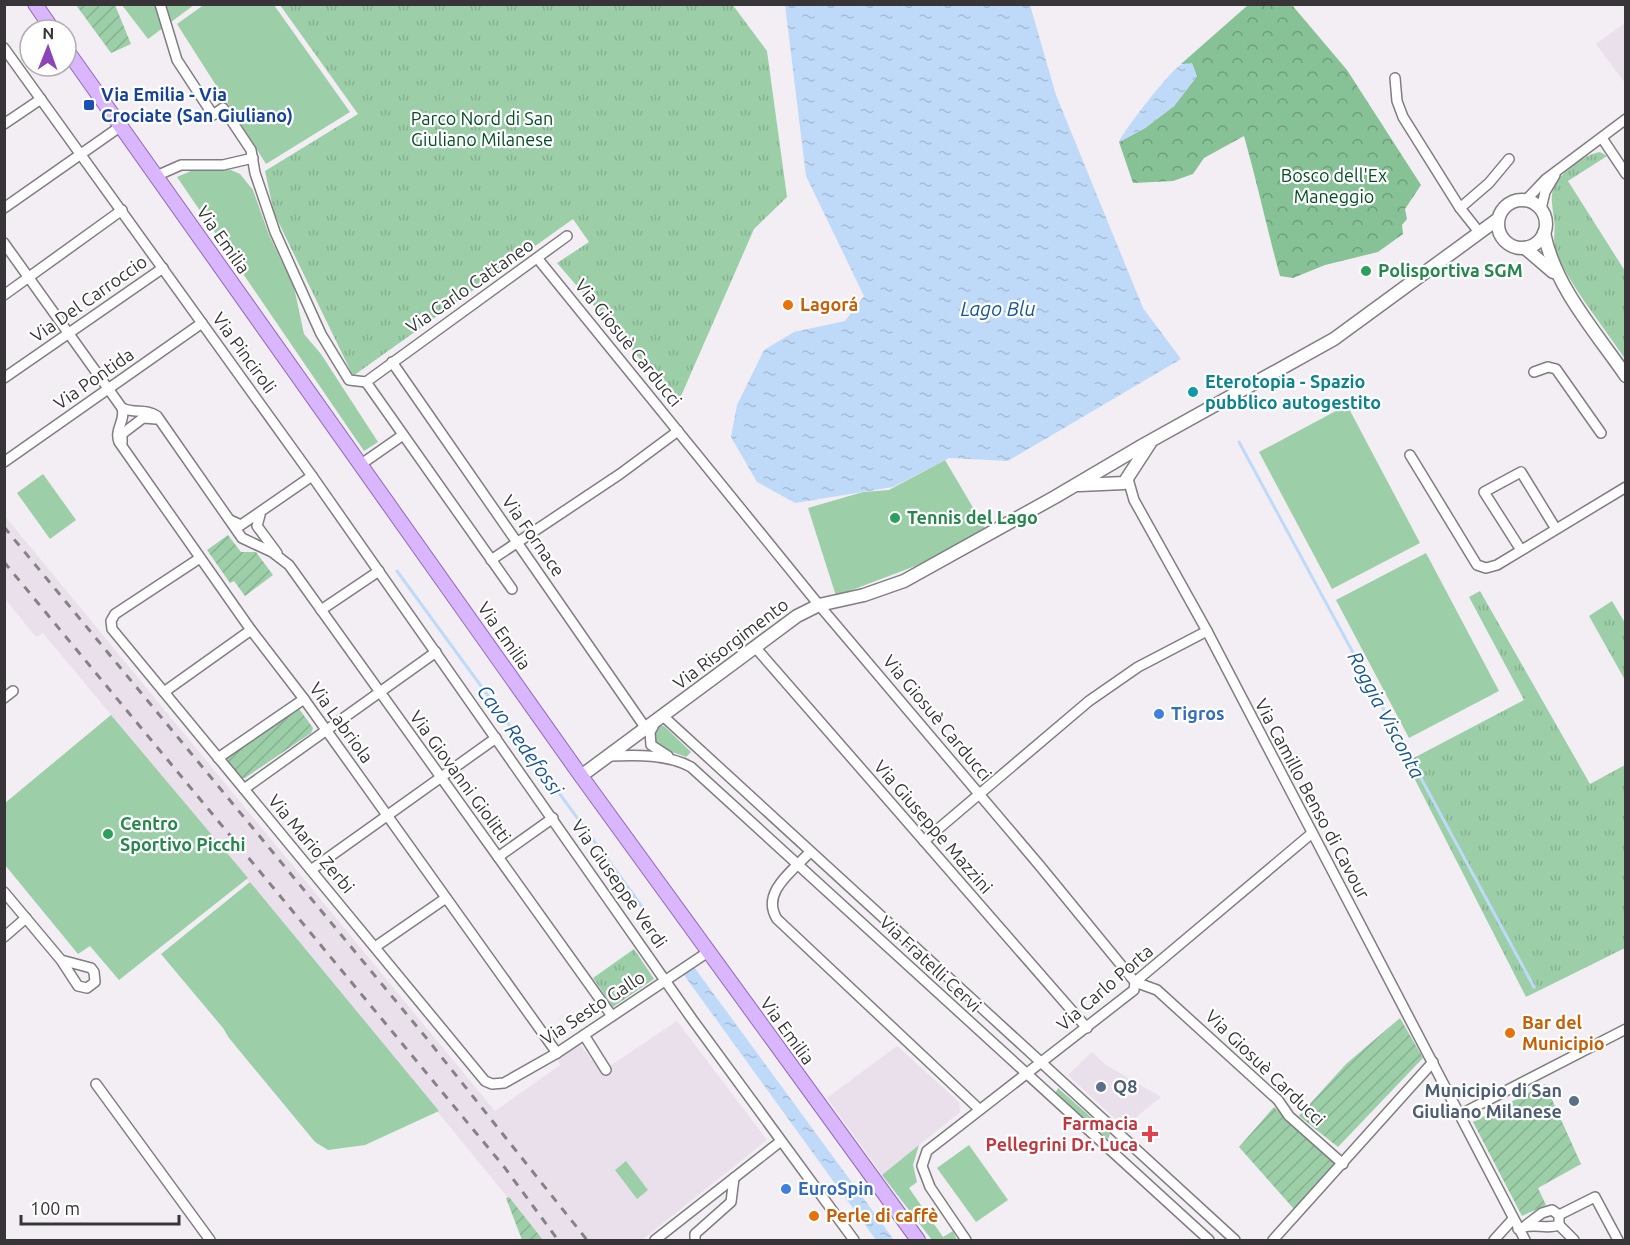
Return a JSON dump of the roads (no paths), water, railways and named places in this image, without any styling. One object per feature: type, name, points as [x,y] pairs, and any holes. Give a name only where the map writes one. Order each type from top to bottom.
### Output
[{"type":"main road","points":[[34,4],[44,18]]},
{"type":"main road","name":"Via Emilia","points":[[78,66],[581,776],[918,1240]]},
{"type":"street","points":[[160,4],[177,60],[213,115],[224,108],[251,150],[275,232],[321,334],[343,374],[349,380],[366,382],[512,589]]},
{"type":"street","name":"Via Pinciroli","points":[[4,48],[379,571]]},
{"type":"street","points":[[1395,78],[1397,101],[1403,117],[1460,208],[1479,232]]},
{"type":"street","points":[[4,124],[41,99]]},
{"type":"street","points":[[1526,200],[1541,183],[1626,119]]},
{"type":"street","points":[[4,208],[121,126]]},
{"type":"street","points":[[1602,138],[1626,174]]},
{"type":"street","points":[[156,176],[181,165],[223,165],[253,158]]},
{"type":"street","points":[[1460,208],[1489,183],[1509,159]]},
{"type":"street","points":[[1556,173],[1545,192],[1541,208],[1546,220],[1545,233],[1551,258],[1560,280],[1626,376]]},
{"type":"street","points":[[1541,208],[1526,200],[1509,203],[1498,219],[1498,229],[1504,240],[1513,246],[1525,248],[1537,243],[1545,233]]},
{"type":"street","points":[[4,295],[122,210]]},
{"type":"street","name":"Via Risorgimento","points":[[581,776],[655,724],[797,616],[819,605],[864,595],[904,581],[1334,339],[1498,219]]},
{"type":"street","name":"Via Carlo Cattaneo","points":[[366,382],[567,236]]},
{"type":"street","name":"Via Risorgimento","points":[[1468,242],[1488,237],[1504,240]]},
{"type":"street","points":[[4,243],[122,408],[123,418],[117,432],[123,447]]},
{"type":"street","points":[[1525,248],[1560,280]]},
{"type":"street","name":"Via Giosuè Carducci","points":[[538,259],[819,605],[979,793],[1135,982],[1157,990],[1278,1100],[1289,1116],[1343,1164]]},
{"type":"street","name":"Via Del Carroccio","points":[[4,378],[163,267]]},
{"type":"street","name":"Via Pontida","points":[[4,462],[202,323]]},
{"type":"street","name":"Via Fornace","points":[[392,362],[518,543],[655,724]]},
{"type":"street","points":[[1534,372],[1548,367],[1556,369],[1601,433]]},
{"type":"street","points":[[122,408],[131,412],[153,413],[242,538],[280,558]]},
{"type":"street","points":[[123,447],[122,434],[143,418],[151,417],[163,424]]},
{"type":"street","points":[[491,560],[678,431]]},
{"type":"street","points":[[360,465],[403,435]]},
{"type":"street","name":"Via Risorgimento","points":[[1075,485],[1123,480],[1150,443]]},
{"type":"street","name":"Via Labriola","points":[[123,447],[251,630],[304,699],[557,1053]]},
{"type":"street","points":[[1410,455],[1477,565],[1486,568],[1497,565],[1626,487]]},
{"type":"street","points":[[1112,463],[1125,463],[1123,480],[1107,474],[1112,463]]},
{"type":"street","points":[[1521,550],[1484,492],[1521,472],[1556,529]]},
{"type":"street","points":[[228,519],[238,526],[261,514],[312,476]]},
{"type":"street","name":"Via Camillo Benso di Cavour","points":[[1123,480],[1207,632],[1513,1219],[1521,1227],[1525,1240]]},
{"type":"street","name":"Via Giovanni Giolitti","points":[[261,514],[257,526],[321,610],[612,1016]]},
{"type":"street","name":"Via Mario Zerbi","points":[[200,558],[117,613],[111,621],[114,631],[484,1079],[492,1084]]},
{"type":"street","points":[[321,610],[379,571]]},
{"type":"street","name":"Via Giuseppe Verdi","points":[[379,571],[666,980],[854,1240]]},
{"type":"street","points":[[164,692],[251,630]]},
{"type":"street","points":[[924,841],[1075,713],[1138,667],[1207,632]]},
{"type":"street","name":"Via Giuseppe Mazzini","points":[[755,647],[1087,1028]]},
{"type":"street","points":[[244,789],[436,652]]},
{"type":"street","points":[[4,698],[13,691]]},
{"type":"street","points":[[218,758],[304,699]]},
{"type":"street","points":[[655,724],[650,732],[651,745],[675,760]]},
{"type":"street","name":"Via Fratelli Cervi","points":[[655,724],[810,852],[1235,1240]]},
{"type":"street","points":[[311,870],[496,738]]},
{"type":"street","name":"Via Fratelli Cervi","points":[[610,756],[638,755],[675,760],[691,767],[1209,1240]]},
{"type":"street","points":[[498,857],[553,818]]},
{"type":"street","name":"Via Carlo Porta","points":[[966,1240],[930,1187],[922,1166],[927,1151],[1134,990],[1135,982],[1311,834]]},
{"type":"street","points":[[810,852],[773,895],[772,908],[777,918],[979,1110]]},
{"type":"street","points":[[4,892],[61,960]]},
{"type":"street","points":[[375,948],[446,898]]},
{"type":"street","points":[[4,937],[26,918]]},
{"type":"street","name":"Via Sesto Gallo","points":[[492,1084],[504,1083],[557,1053],[708,952]]},
{"type":"street","points":[[1459,1115],[1626,1029]]},
{"type":"street","points":[[584,1035],[606,1070]]},
{"type":"street","points":[[1273,1240],[1433,1062]]},
{"type":"street","points":[[96,1084],[210,1240]]},
{"type":"street","points":[[655,1240],[781,1141]]},
{"type":"street","points":[[695,1240],[695,1234],[731,1202],[734,1178]]},
{"type":"street","points":[[1521,1227],[1559,1220],[1595,1197],[1618,1240]]},
{"type":"street","points":[[1521,1227],[1542,1212],[1552,1210],[1574,1240]]},
{"type":"street","points":[[1494,1240],[1513,1219]]},
{"type":"water","name":"Lago Blu","points":[[785,5],[1030,5],[1056,95],[1143,308],[1181,359],[1008,461],[949,458],[893,487],[795,503],[757,482],[731,437],[737,405],[764,350],[794,332],[845,321],[864,296],[806,176]]},
{"type":"water","points":[[1192,63],[1197,76],[1174,106],[1145,128],[1119,142],[1156,90],[1173,71],[1181,65]]},
{"type":"water","points":[[694,967],[894,1240],[876,1240],[684,975]]},
{"type":"waterway","name":"Roggia Visconta","points":[[1239,442],[1534,987]]},
{"type":"waterway","name":"Cavo Redefossi","points":[[397,571],[643,908]]},
{"type":"railway","points":[[4,527],[428,1040],[587,1240]]},
{"type":"railway","points":[[4,562],[505,1168],[558,1240]]},
{"type":"place","name":"Via Emilia - Via Crociate (San Giuliano)","points":[[89,105]]},
{"type":"place","name":"Polisportiva SGM","points":[[1366,271]]},
{"type":"place","name":"Lagorá","points":[[788,305]]},
{"type":"place","name":"Eterotopia - Spazio pubblico autogestito","points":[[1193,392]]},
{"type":"place","name":"Tennis del Lago","points":[[895,518]]},
{"type":"place","name":"Tigros","points":[[1159,714]]},
{"type":"place","name":"Centro Sportivo Picchi","points":[[108,834]]},
{"type":"place","name":"Bar del Municipio","points":[[1510,1033]]},
{"type":"place","name":"Q8","points":[[1101,1087]]},
{"type":"place","name":"Municipio di San Giuliano Milanese","points":[[1574,1101]]},
{"type":"place","name":"Farmacia Pellegrini Dr. Luca","points":[[1150,1134]]},
{"type":"place","name":"EuroSpin","points":[[786,1189]]},
{"type":"place","name":"Perle di caffè","points":[[814,1216]]},
{"type":"park label","name":"Parco Nord di San Giuliano Milanese","points":[[482,129]]},
{"type":"park label","name":"Bosco dell'Ex Maneggio","points":[[1334,186]]}]
